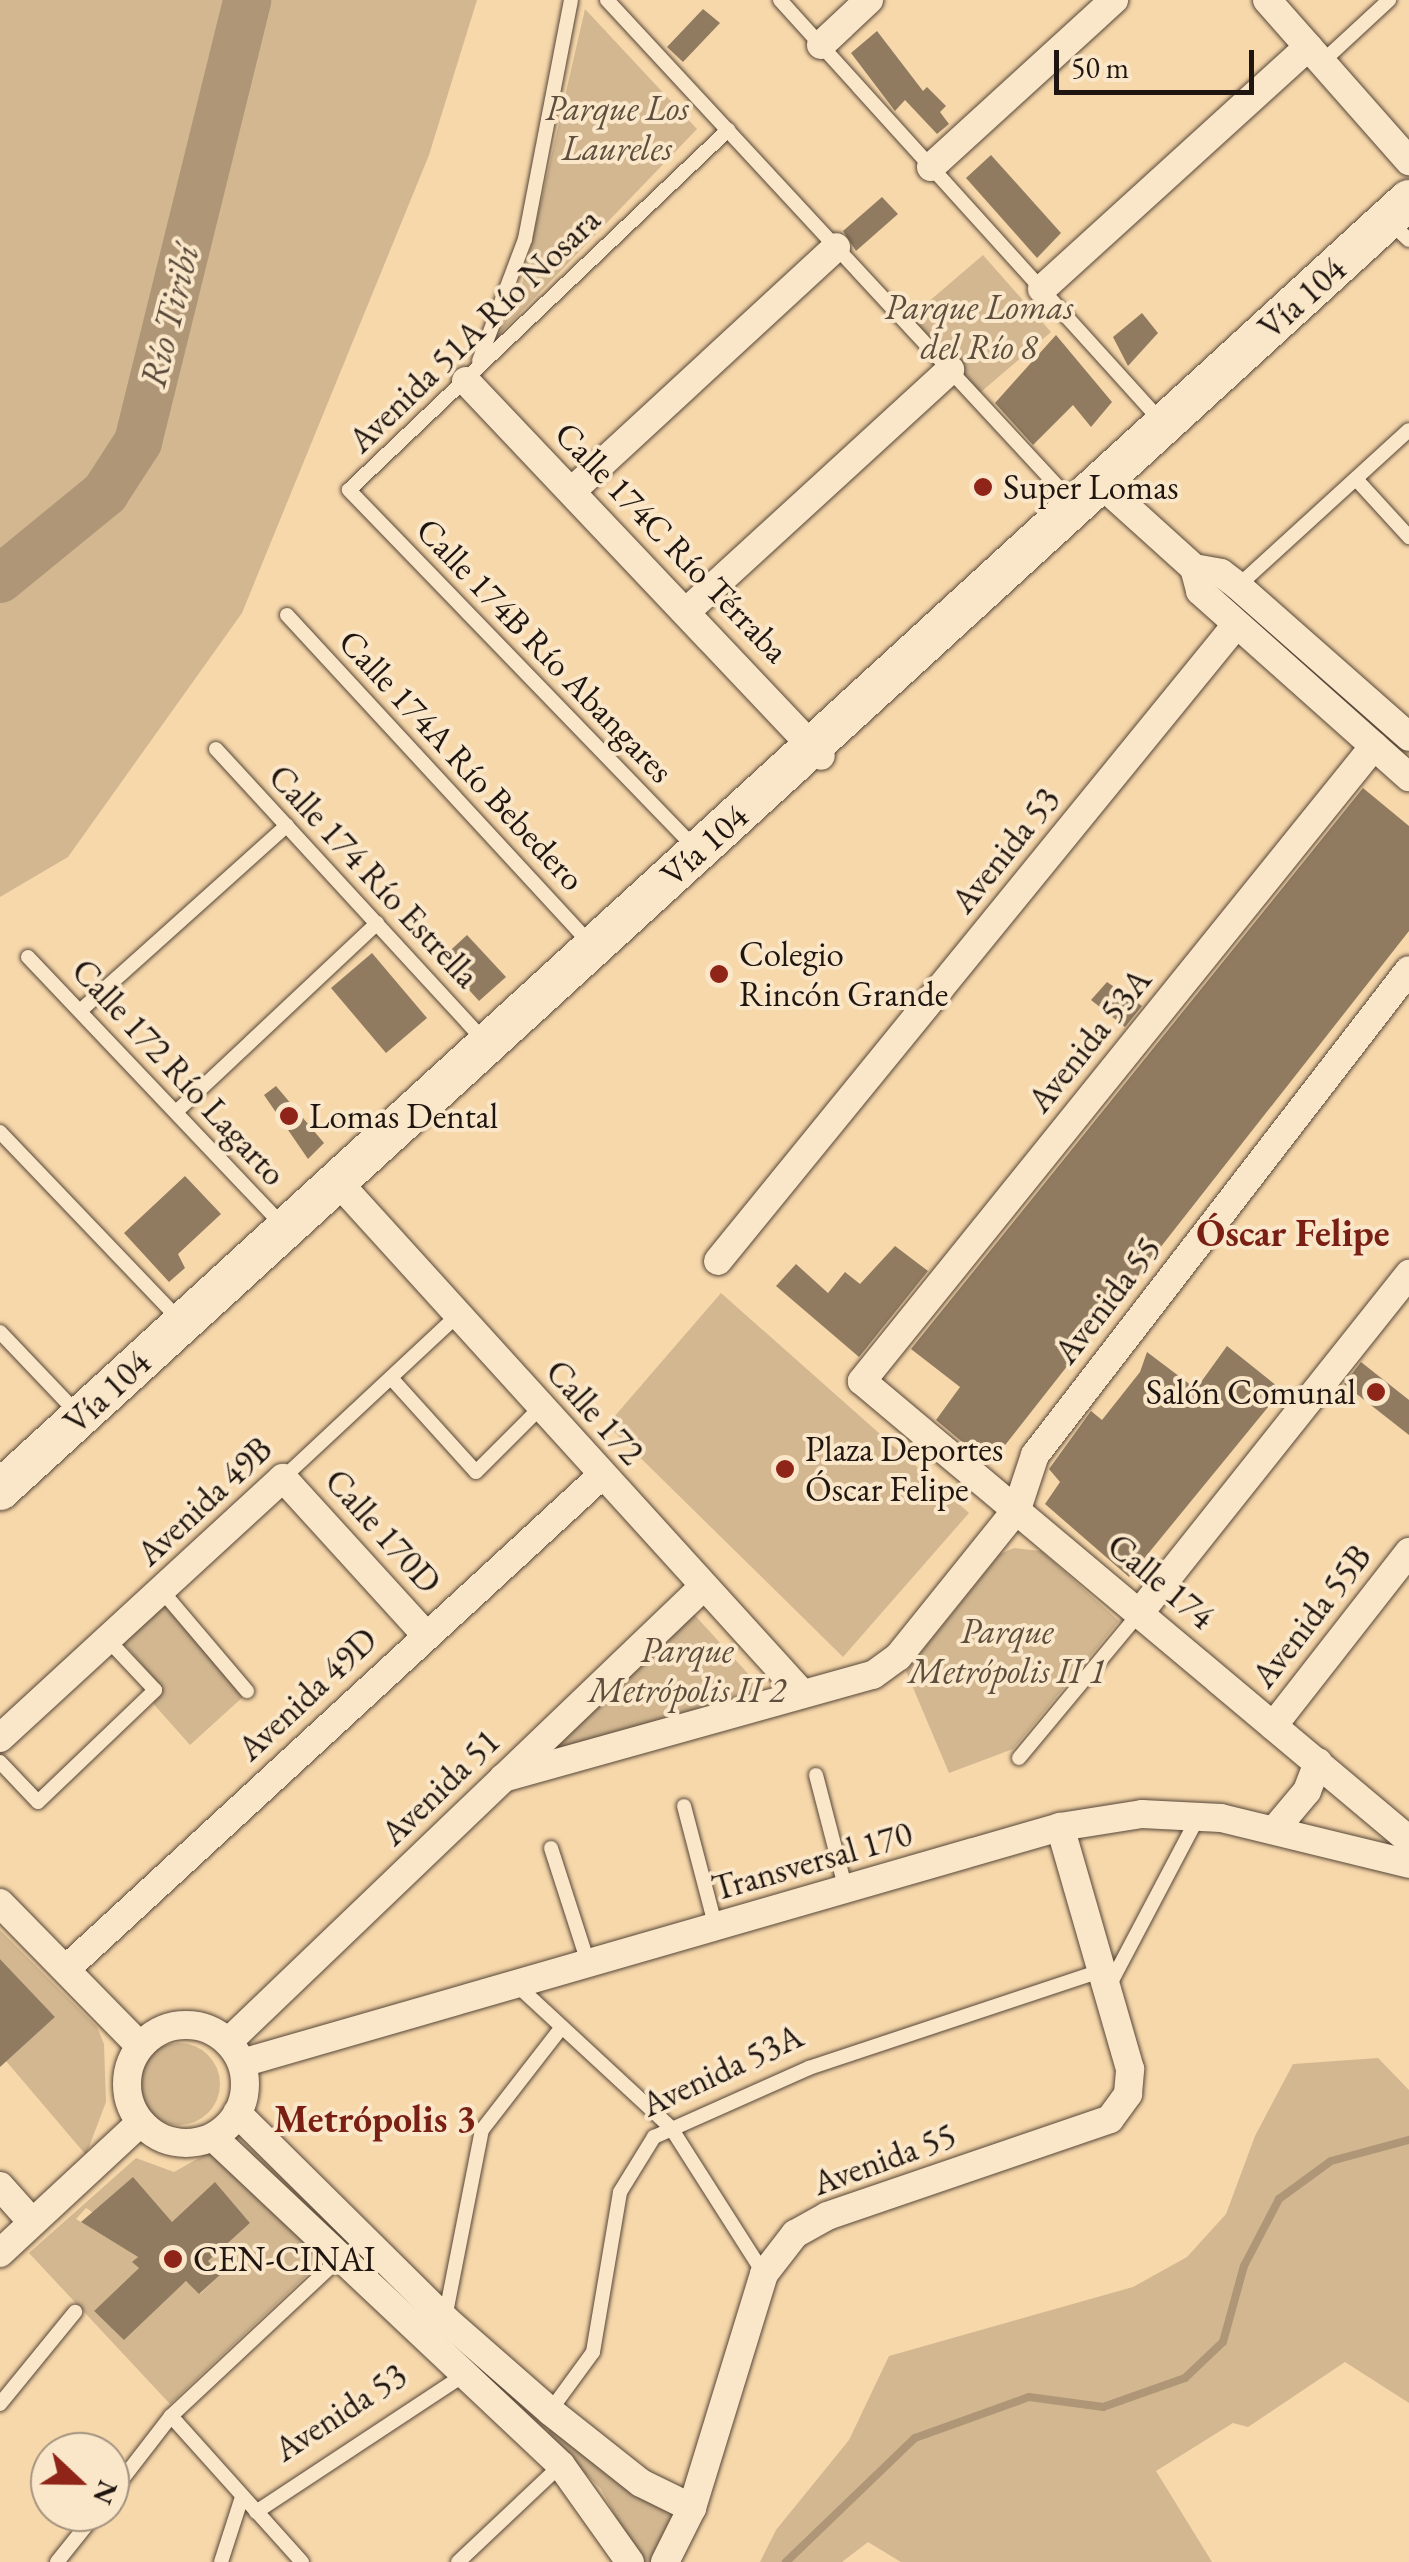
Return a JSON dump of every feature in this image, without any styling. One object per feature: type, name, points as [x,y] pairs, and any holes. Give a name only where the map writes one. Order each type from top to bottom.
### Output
[{"type":"main road","name":"Vía 104","points":[[1095,494],[1164,424],[1406,222]]},
{"type":"main road","name":"Vía 104","points":[[0,1507],[341,1186],[1095,494],[1406,222]]},
{"type":"main road","name":"Vía 104","points":[[0,1490],[286,1228],[341,1186],[487,1044],[698,851],[817,751]]},
{"type":"street","points":[[821,45],[868,0]]},
{"type":"street","points":[[931,167],[1114,0]]},
{"type":"street","points":[[1267,0],[1409,160]]},
{"type":"street","points":[[1042,289],[1314,55]]},
{"type":"street","points":[[573,490],[836,247]]},
{"type":"street","points":[[687,611],[950,370]]},
{"type":"street","name":"Calle 174C Río Térraba","points":[[466,381],[817,751]]},
{"type":"street","points":[[1095,494],[1194,568],[1221,573],[1238,586],[1409,737]]},
{"type":"street","points":[[1194,568],[1200,591],[1409,777]]},
{"type":"street","name":"Avenida 53","points":[[718,1261],[1236,625]]},
{"type":"street","name":"Avenida 53A","points":[[862,1382],[1374,746]]},
{"type":"street","name":"Avenida 55","points":[[800,1691],[872,1675],[898,1656],[1016,1509],[1034,1455],[1409,970]]},
{"type":"street","name":"Calle 172","points":[[341,1186],[800,1691]]},
{"type":"street","points":[[1141,1612],[1409,1274]]},
{"type":"street","name":"Calle 174","points":[[862,1382],[1273,1726],[1405,1828]]},
{"type":"street","name":"Avenida 49D","points":[[66,1969],[601,1476]]},
{"type":"street","name":"Avenida 49B","points":[[0,1738],[284,1478]]},
{"type":"street","name":"Calle 170D","points":[[284,1478],[426,1635]]},
{"type":"street","name":"Avenida 55B","points":[[1273,1726],[1409,1552]]},
{"type":"street","name":"Avenida 51","points":[[235,2052],[503,1778],[704,1586]]},
{"type":"street","points":[[503,1778],[800,1691]]},
{"type":"street","points":[[1276,1828],[1308,1790],[1318,1762]]},
{"type":"street","name":"Transversal 170","points":[[235,2052],[519,1987],[1060,1827],[1142,1814],[1198,1817],[1276,1828],[1409,1864]]},
{"type":"street","points":[[1060,1827],[1106,1979]]},
{"type":"street","points":[[0,1903],[140,2046]]},
{"type":"street","name":"Avenida 55","points":[[665,2562],[692,2508],[764,2274],[795,2234],[827,2216],[1110,2119],[1128,2094],[1130,2069],[1106,1979]]},
{"type":"street","points":[[214,2139],[237,2113],[244,2090],[235,2052],[202,2026],[174,2025],[140,2046],[127,2090],[141,2122],[170,2140],[214,2139],[561,2465],[630,2562]]},
{"type":"street","points":[[237,2113],[445,2319],[550,2412],[641,2483],[692,2508]]},
{"type":"street","points":[[0,2253],[141,2122]]},
{"type":"street","points":[[0,2186],[32,2222]]},
{"type":"lane","points":[[466,381],[485,353],[525,239],[571,0]]},
{"type":"lane","points":[[607,0],[950,370],[1095,494]]},
{"type":"lane","points":[[780,0],[1164,424]]},
{"type":"lane","points":[[1314,55],[1389,0]]},
{"type":"lane","name":"Avenida 51A Río Nosara","points":[[349,490],[728,130]]},
{"type":"lane","points":[[1238,586],[1409,430]]},
{"type":"lane","points":[[1356,479],[1409,536]]},
{"type":"lane","name":"Calle 174B Río Abangares","points":[[349,490],[698,851]]},
{"type":"lane","name":"Calle 174A Río Bebedero","points":[[287,615],[594,946]]},
{"type":"lane","name":"Calle 174 Río Estrella","points":[[216,750],[487,1044]]},
{"type":"lane","points":[[80,1011],[287,825]]},
{"type":"lane","points":[[176,1112],[377,924]]},
{"type":"lane","name":"Calle 172 Río Lagarto","points":[[28,957],[286,1228]]},
{"type":"lane","points":[[0,1132],[182,1323]]},
{"type":"lane","name":"Avenida 49B","points":[[284,1478],[457,1316]]},
{"type":"lane","points":[[0,1332],[80,1416]]},
{"type":"lane","points":[[392,1378],[476,1472],[541,1407]]},
{"type":"lane","points":[[163,1592],[247,1690]]},
{"type":"lane","points":[[1019,1758],[1141,1612]]},
{"type":"lane","points":[[0,1762],[38,1802],[154,1690],[109,1641]]},
{"type":"lane","points":[[816,1774],[846,1890]]},
{"type":"lane","points":[[684,1806],[716,1928]]},
{"type":"lane","points":[[1106,1979],[1198,1817]]},
{"type":"lane","points":[[552,1848],[589,1966]]},
{"type":"lane","name":"Avenida 53A","points":[[550,2412],[579,2378],[600,2334],[620,2192],[630,2168],[654,2136],[809,2068],[1106,1979]]},
{"type":"lane","points":[[519,1987],[670,2128],[764,2274]]},
{"type":"lane","points":[[445,2319],[482,2130],[562,2027]]},
{"type":"lane","points":[[130,2470],[172,2416],[341,2257]]},
{"type":"lane","points":[[0,2404],[75,2312]]},
{"type":"lane","name":"Avenida 53","points":[[256,2512],[464,2375]]},
{"type":"lane","points":[[172,2416],[302,2562]]},
{"type":"lane","points":[[458,2562],[561,2465]]},
{"type":"lane","points":[[221,2562],[242,2497]]},
{"type":"lane","points":[[58,2562],[81,2532]]},
{"type":"green space","points":[[0,0],[477,0],[429,155],[242,613],[68,857],[0,897]]},
{"type":"green space","name":"Parque Los Laureles","points":[[585,9],[697,129],[498,336],[521,289]]},
{"type":"green space","name":"Parque Lomas del Río 8","points":[[983,255],[1051,332],[975,397],[906,321]]},
{"type":"green space","name":"Plaza Deportes Óscar Felipe","points":[[721,1293],[969,1513],[843,1657],[607,1425]]},
{"type":"green space","name":"Parque Metrópolis II 1","points":[[1014,1548],[1041,1551],[1119,1621],[1013,1749],[949,1773],[906,1671],[1000,1554]]},
{"type":"green space","points":[[162,1603],[244,1696],[190,1745],[150,1700],[162,1688],[122,1641]]},
{"type":"green space","name":"Parque Metrópolis II 2","points":[[691,1611],[762,1689],[532,1758]]},
{"type":"green space","points":[[0,1930],[97,2027],[104,2044],[106,2102],[86,2155],[6,2061],[55,2017],[0,1959]]},
{"type":"green space","points":[[179,2043],[195,2046],[208,2055],[217,2068],[217,2100],[208,2113],[195,2122],[179,2125],[163,2122],[150,2113],[141,2100],[138,2084],[141,2068],[150,2055],[163,2046]]},
{"type":"green space","points":[[1378,2058],[1409,2090],[1409,2403],[1345,2362],[1248,2427],[1233,2423],[1156,2471],[1212,2562],[901,2562],[868,2542],[842,2562],[760,2562],[776,2530],[849,2440],[889,2356],[1133,2287],[1187,2257],[1226,2214],[1255,2136],[1293,2064]]},
{"type":"green space","points":[[215,2149],[326,2257],[170,2404],[29,2253],[136,2158],[174,2172]],"holes":[[[215,2183],[250,2223],[208,2261],[219,2276],[200,2294],[186,2281],[124,2339],[94,2311],[139,2268],[133,2262],[138,2257],[76,2219],[86,2208],[146,2247]]]},
{"type":"green space","points":[[552,2427],[683,2512],[653,2562],[640,2562],[601,2489],[546,2434]]},
{"type":"building","points":[[703,9],[720,23],[683,62],[667,47]]},
{"type":"building","points":[[877,31],[923,91],[927,87],[946,106],[940,112],[949,124],[937,134],[905,100],[895,111],[851,53]]},
{"type":"building","points":[[991,155],[1061,233],[1037,258],[966,178]]},
{"type":"building","points":[[882,197],[898,214],[856,251],[843,231]]},
{"type":"building","points":[[1142,313],[1158,333],[1128,366],[1113,337]]},
{"type":"building","points":[[1056,335],[1112,402],[1091,427],[1073,405],[1033,445],[995,403]]},
{"type":"building","points":[[1363,788],[1409,826],[1409,931],[1002,1449],[988,1458],[973,1451],[936,1420],[960,1387],[911,1349]]},
{"type":"building","points":[[467,935],[506,977],[479,1001],[441,959]]},
{"type":"building","points":[[372,953],[427,1018],[386,1053],[331,988]]},
{"type":"building","points":[[1107,982],[1142,1006],[1125,1027],[1091,1000]]},
{"type":"building","name":"Lomas Dental","points":[[276,1086],[324,1143],[308,1159],[264,1095]]},
{"type":"building","points":[[185,1176],[221,1214],[178,1254],[185,1268],[169,1282],[124,1233]]},
{"type":"building","points":[[895,1246],[928,1271],[859,1357],[776,1286],[796,1264],[828,1293],[845,1272],[860,1284]]},
{"type":"building","points":[[1227,1346],[1282,1390],[1129,1577],[1045,1504],[1060,1482],[1049,1469],[1091,1411],[1102,1420],[1140,1372],[1147,1352],[1196,1389]]},
{"type":"building","name":"Salón Comunal","points":[[1361,1362],[1409,1400],[1409,1435],[1344,1384]]},
{"type":"building","points":[[0,1959],[55,2017],[0,2067]]},
{"type":"building","name":"CEN-CINAI","points":[[133,2177],[172,2222],[215,2182],[250,2223],[208,2261],[220,2275],[199,2294],[186,2281],[124,2340],[94,2311],[139,2268],[132,2262],[138,2257],[81,2222]]},
{"type":"waterway","name":"Río Tiribí","points":[[0,579],[105,493],[138,442],[247,0]]},
{"type":"waterway","points":[[786,2562],[915,2438],[1029,2397],[1103,2407],[1185,2378],[1223,2342],[1244,2266],[1279,2199],[1331,2161],[1409,2140]]},
{"type":"place","name":"Super Lomas","points":[[983,487]]},
{"type":"place","name":"Colegio Rincón Grande","points":[[719,974]]},
{"type":"place","name":"Lomas Dental","points":[[289,1116]]},
{"type":"place","name":"Salón Comunal","points":[[1376,1392]]},
{"type":"place","name":"Plaza Deportes Óscar Felipe","points":[[785,1469]]},
{"type":"place","name":"CEN-CINAI","points":[[173,2259]]},
{"type":"district","name":"Óscar Felipe","points":[[1293,1233]]},
{"type":"district","name":"Metrópolis 3","points":[[375,2119]]}]
